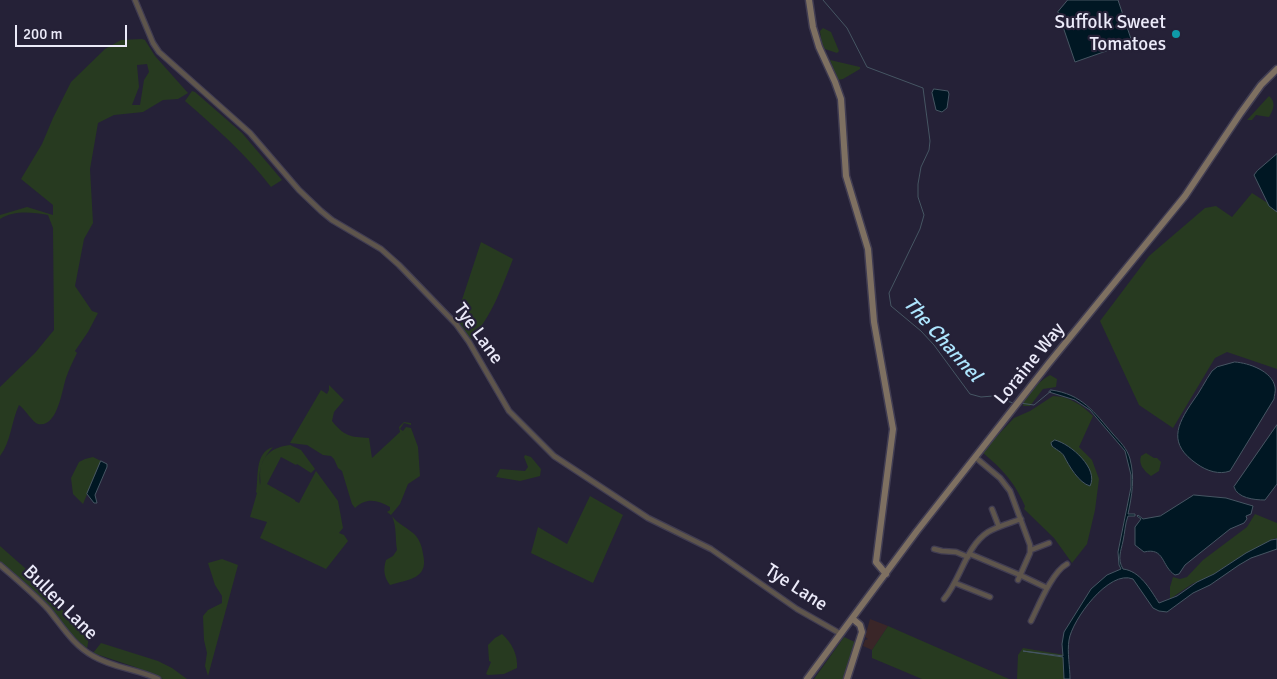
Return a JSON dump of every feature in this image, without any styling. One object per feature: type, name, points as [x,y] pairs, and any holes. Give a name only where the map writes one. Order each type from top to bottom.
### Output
[{"type":"main road","points":[[809,0],[817,40],[841,99],[846,176],[868,249],[874,322],[893,429],[876,562],[886,574]]},
{"type":"main road","name":"Loraine Way","points":[[807,679],[917,531],[1185,196],[1261,85],[1277,69]]},
{"type":"main road","points":[[847,679],[862,632],[860,625],[853,619]]},
{"type":"street","name":"Tye Lane","points":[[135,0],[153,43],[159,52],[250,132],[299,190],[321,212],[381,249],[399,265],[456,324],[469,342],[509,411],[554,456],[648,518],[711,549],[797,609],[841,634]]},
{"type":"street","points":[[975,457],[1006,485],[1013,496],[1031,550],[1019,577]]},
{"type":"street","points":[[992,509],[999,527]]},
{"type":"street","points":[[944,599],[955,583],[969,555],[983,536],[999,527],[1021,519]]},
{"type":"street","points":[[1031,550],[1049,542]]},
{"type":"street","points":[[934,549],[942,552],[956,552],[969,555],[1047,588]]},
{"type":"street","points":[[1031,620],[1056,574],[1067,564]]},
{"type":"street","name":"Bullen Lane","points":[[0,565],[42,603],[74,642],[84,651],[100,660],[158,679]]},
{"type":"street","points":[[1051,570],[1056,574]]},
{"type":"street","points":[[955,583],[990,597]]},
{"type":"shaded area","points":[[870,619],[888,626],[872,650],[863,646],[865,640],[868,639],[865,637]]},
{"type":"green space","points":[[823,28],[831,32],[839,51],[837,53],[825,49],[822,44],[820,31]]},
{"type":"green space","points":[[121,40],[145,40],[155,56],[188,93],[178,99],[163,100],[143,112],[114,115],[98,123],[90,169],[93,223],[84,239],[75,286],[92,311],[98,313],[75,351],[77,353],[67,375],[55,414],[45,424],[38,424],[19,405],[9,438],[0,456],[0,387],[35,353],[54,330],[53,228],[48,215],[17,213],[0,219],[0,215],[27,207],[53,215],[53,205],[21,179],[42,144],[71,82],[105,49]],"holes":[[[147,64],[149,72],[144,80],[140,105],[132,105],[139,87],[137,65]]]},
{"type":"green space","points":[[830,60],[860,67],[860,69],[838,80]]},
{"type":"green space","points":[[192,91],[242,133],[282,180],[271,187],[241,152],[185,101]]},
{"type":"green space","points":[[1269,96],[1274,106],[1269,117],[1256,115],[1252,120],[1247,120]]},
{"type":"green space","points":[[1252,193],[1277,209],[1277,369],[1227,352],[1215,358],[1173,428],[1139,405],[1100,321],[1149,256],[1205,208],[1216,206],[1232,217]]},
{"type":"green space","points":[[481,242],[513,259],[491,311],[471,339],[455,321]]},
{"type":"green space","points":[[1050,375],[1057,379],[1056,387],[1043,389],[1030,406],[1023,406],[1029,392]]},
{"type":"green space","points":[[329,385],[344,400],[334,412],[332,421],[340,430],[348,435],[369,438],[372,458],[400,432],[399,427],[404,422],[411,423],[411,425],[404,423],[400,429],[403,431],[406,427],[411,428],[418,447],[420,476],[408,484],[400,504],[391,515],[387,512],[390,510],[390,507],[377,501],[363,502],[355,508],[352,504],[342,471],[331,456],[323,455],[307,445],[290,443],[321,390],[327,394]]},
{"type":"green space","points":[[1053,396],[1059,396],[1075,402],[1093,416],[1079,447],[1092,460],[1099,479],[1095,510],[1087,544],[1072,563],[1054,538],[1024,509],[1025,506],[1021,497],[1007,476],[982,452],[1014,418],[1030,411]]},
{"type":"green space","points":[[290,445],[301,450],[315,469],[311,473],[281,457],[267,484],[299,503],[316,471],[338,501],[343,528],[339,533],[344,535],[348,541],[326,569],[260,538],[267,522],[250,517],[257,493],[258,466],[263,454],[273,447],[266,456],[273,450]]},
{"type":"green space","points":[[1146,453],[1161,462],[1159,471],[1151,476],[1144,470],[1140,462],[1141,456]]},
{"type":"green space","points":[[525,455],[531,457],[541,469],[540,476],[520,481],[496,477],[500,469],[525,471],[528,467]]},
{"type":"green space","points":[[93,457],[101,461],[83,504],[73,494],[71,478],[79,462]]},
{"type":"green space","points":[[590,496],[623,515],[593,583],[531,553],[538,527],[567,544]]},
{"type":"green space","points":[[1255,514],[1277,523],[1277,539],[1275,538],[1238,558],[1170,599],[1170,587],[1173,577],[1180,579],[1187,577],[1203,560],[1247,527]]},
{"type":"green space","points":[[392,516],[417,537],[422,548],[424,562],[423,569],[416,577],[390,585],[384,570],[386,560],[393,556],[397,550]]},
{"type":"green space","points":[[0,546],[34,576],[69,618],[89,637],[87,649],[69,633],[35,594],[0,563]]},
{"type":"green space","points":[[222,559],[238,565],[208,676],[205,666],[207,653],[204,640],[203,616],[208,610],[222,603],[222,596],[215,585],[208,563]]},
{"type":"green space","points":[[888,626],[1009,679],[922,679],[872,658],[872,650]]},
{"type":"green space","points":[[502,634],[514,649],[517,668],[504,674],[488,675],[486,674],[491,662],[489,661],[488,645]]},
{"type":"green space","points":[[844,637],[857,643],[845,679],[814,679]]},
{"type":"green space","points":[[101,643],[158,661],[187,679],[163,679],[93,653]]},
{"type":"green space","points":[[1023,648],[1065,655],[1067,679],[1017,679],[1018,655]]},
{"type":"water","points":[[1068,0],[1118,0],[1132,42],[1075,62],[1058,12]]},
{"type":"water","points":[[934,89],[948,91],[947,108],[942,112],[936,110],[932,93]]},
{"type":"water","points":[[1277,154],[1277,212],[1269,206],[1254,175]]},
{"type":"water","points":[[1235,362],[1253,366],[1265,372],[1273,381],[1275,387],[1274,399],[1230,471],[1213,472],[1205,469],[1188,457],[1179,442],[1179,427],[1187,410],[1212,371],[1217,367]]},
{"type":"water","points":[[1051,390],[1071,395],[1086,405],[1100,418],[1127,452],[1132,466],[1133,480],[1128,514],[1135,514],[1135,516],[1128,516],[1127,519],[1120,562],[1123,569],[1135,573],[1144,582],[1159,603],[1177,596],[1246,553],[1271,540],[1277,539],[1277,549],[1251,558],[1210,585],[1193,593],[1167,612],[1153,608],[1133,579],[1123,578],[1113,582],[1093,598],[1084,609],[1072,631],[1068,645],[1070,679],[1064,679],[1063,657],[1023,651],[1063,656],[1064,632],[1091,589],[1107,575],[1121,569],[1118,552],[1131,487],[1131,475],[1125,451],[1090,410],[1075,400],[1049,392]]},
{"type":"water","points":[[1277,425],[1277,484],[1265,500],[1242,496],[1234,487]]},
{"type":"water","points":[[1055,440],[1068,446],[1082,458],[1091,472],[1090,486],[1078,478],[1063,455],[1052,446],[1051,443]]},
{"type":"water","points":[[101,461],[107,464],[107,467],[95,495],[97,503],[94,503],[87,494]]},
{"type":"water","points":[[1194,495],[1226,498],[1253,506],[1251,514],[1246,516],[1247,519],[1244,523],[1230,529],[1185,565],[1179,574],[1175,575],[1156,552],[1144,552],[1135,545],[1135,527],[1141,519],[1137,516],[1143,519],[1160,516]]},
{"type":"waterway","name":"The Channel","points":[[823,0],[847,28],[867,67],[923,88],[930,141],[929,150],[921,167],[918,184],[918,197],[924,215],[920,229],[889,293],[891,306],[921,331],[934,345],[970,394],[981,397],[993,396],[1013,403]]},
{"type":"waterway","name":"The Channel","points":[[1020,403],[1034,405],[1051,391]]},
{"type":"place","name":"Suffolk Sweet Tomatoes","points":[[1176,34]]}]
